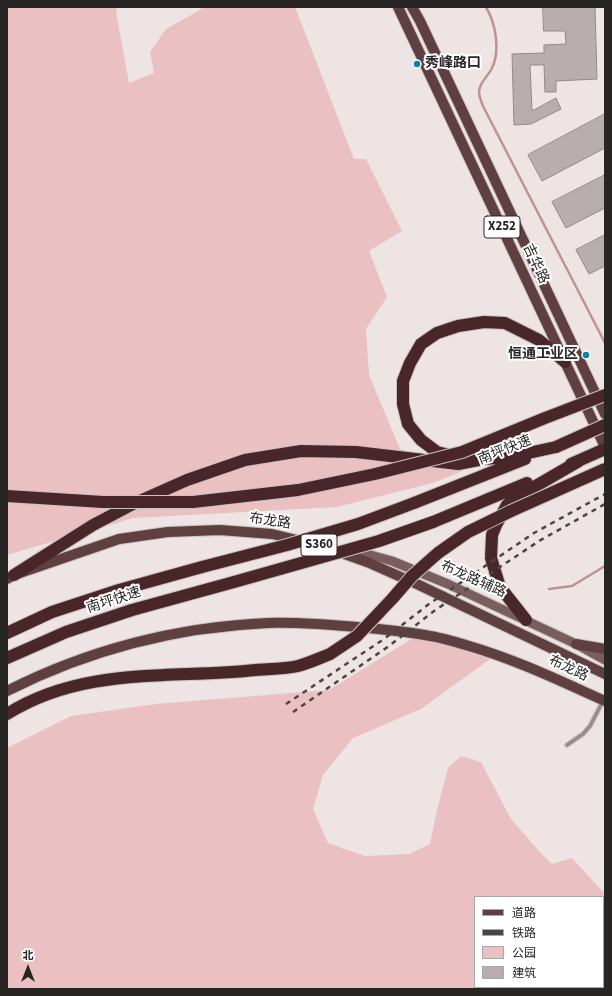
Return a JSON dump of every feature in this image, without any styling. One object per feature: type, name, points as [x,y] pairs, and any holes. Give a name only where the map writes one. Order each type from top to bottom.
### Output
[{"type":"highway","points":[[484,459],[457,457],[437,452],[421,440],[408,424],[402,404],[402,381],[421,344],[437,333],[458,326],[484,322],[505,323],[539,340],[565,362]]},
{"type":"highway","points":[[7,496],[103,502],[193,502],[298,490],[375,474],[462,452],[605,395]]},
{"type":"highway","name":"南坪快速","points":[[7,633],[52,612],[119,590],[202,566],[294,543],[358,524],[414,504],[556,447],[605,425]]},
{"type":"highway","points":[[10,577],[93,525],[133,504],[187,480],[245,460],[301,450],[356,452],[458,464],[484,459],[510,457],[556,447]]},
{"type":"highway","points":[[526,620],[500,587],[491,558],[492,535],[496,525],[507,505],[515,498],[578,460],[605,448]]},
{"type":"highway","name":"南坪快速","points":[[7,658],[66,632],[132,610],[379,541],[494,498],[578,460]]},
{"type":"highway","points":[[7,714],[20,706],[45,695],[72,686],[94,681],[168,674],[237,672],[299,666],[330,654],[357,636],[388,604],[412,576],[438,552],[468,532],[605,469]]},
{"type":"main road","name":"吉华路","points":[[398,7],[605,448]]},
{"type":"main road","name":"吉华路","points":[[412,7],[605,414]]},
{"type":"main road","name":"布龙路","points":[[10,577],[119,539],[168,532],[220,530],[272,534],[322,546],[367,562],[605,674]]},
{"type":"main road","name":"布龙路辅路","points":[[322,546],[367,554],[392,561],[448,584],[526,620],[605,660]]},
{"type":"main road","name":"布龙路","points":[[7,691],[22,683],[108,650],[168,635],[220,627],[269,623],[328,624],[430,636],[504,657],[534,668],[604,701]]},
{"type":"main road","points":[[576,644],[605,649]]},
{"type":"lane","points":[[567,744],[583,734],[590,726],[604,701]]},
{"type":"green space","points":[[7,7],[116,7],[129,83],[154,73],[150,52],[166,29],[203,8],[295,7],[354,159],[366,159],[402,231],[369,251],[387,297],[366,329],[369,375],[400,449],[470,468],[433,483],[337,507],[133,518],[7,555]]},
{"type":"green space","points":[[418,635],[493,657],[421,709],[353,738],[323,775],[313,809],[328,843],[365,856],[409,854],[430,844],[448,768],[461,756],[481,762],[511,819],[539,851],[552,864],[572,858],[605,894],[605,941],[604,943],[604,896],[474,896],[474,988],[604,988],[604,968],[605,989],[7,989],[7,748],[71,716],[156,704],[329,690]]},
{"type":"building","points":[[543,7],[595,7],[597,79],[556,81],[556,92],[545,92],[544,65],[530,65],[532,111],[556,98],[561,109],[531,124],[514,125],[512,54],[544,53],[544,45],[566,44],[565,31],[544,31]]},
{"type":"building","points":[[605,114],[605,148],[542,181],[528,155]]},
{"type":"building","points":[[605,175],[605,208],[566,228],[552,202]]},
{"type":"building","points":[[605,235],[605,266],[589,274],[576,250]]},
{"type":"waterway","points":[[486,7],[495,30],[496,55],[491,70],[479,89],[481,101],[605,343]]},
{"type":"waterway","points":[[549,589],[572,586],[605,566]]},
{"type":"railway","points":[[286,704],[384,639],[429,604],[534,533],[605,494]]},
{"type":"railway","points":[[293,712],[389,646],[434,611],[539,541],[605,504]]},
{"type":"place","name":"秀峰路口","points":[[417,64]]},
{"type":"place","name":"恒通工业区","points":[[586,355]]}]
